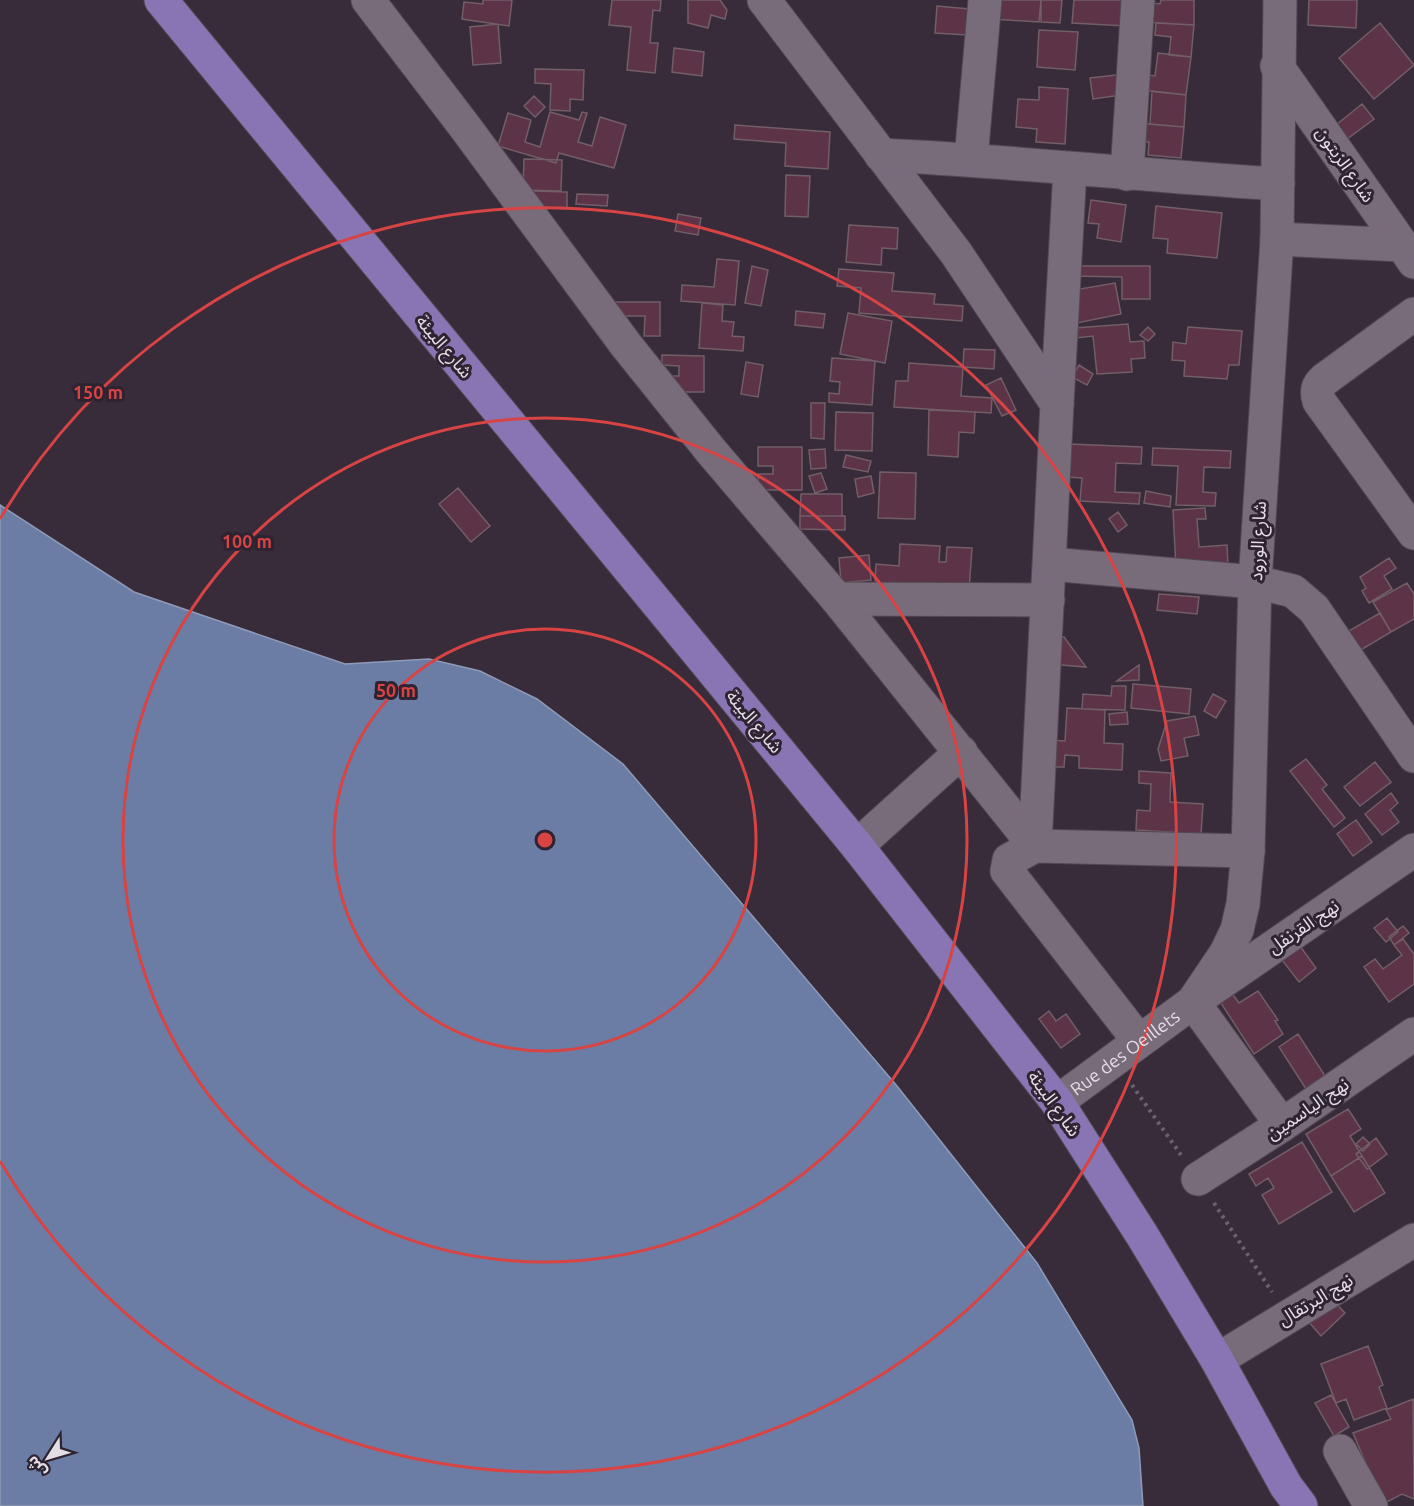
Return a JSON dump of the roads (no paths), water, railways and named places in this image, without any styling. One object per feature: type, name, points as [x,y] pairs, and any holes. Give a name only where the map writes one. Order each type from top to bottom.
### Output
[{"type":"main road","name":"شارع البيئة","points":[[161,0],[857,846],[1057,1102],[1143,1235],[1217,1360],[1292,1499]]},
{"type":"street","points":[[368,0],[626,345],[711,451],[837,599],[1035,846]]},
{"type":"street","points":[[971,159],[985,0]]},
{"type":"street","points":[[1127,174],[1138,0]]},
{"type":"street","name":"شارع الورود","points":[[1193,1002],[1215,973],[1237,930],[1243,904],[1248,850],[1255,582],[1277,239],[1277,66],[1280,0]]},
{"type":"street","points":[[777,8],[881,155],[956,253],[1058,404]]},
{"type":"street","name":"شارع الزيتون","points":[[1277,66],[1408,254]]},
{"type":"street","points":[[881,155],[971,159],[1127,174],[1278,184]]},
{"type":"street","points":[[1035,846],[1070,169]]},
{"type":"street","points":[[1277,239],[1408,254]]},
{"type":"street","points":[[1414,314],[1325,379],[1318,385],[1316,393],[1319,401],[1414,533]]},
{"type":"street","points":[[1050,564],[1255,582],[1293,591],[1314,609],[1414,756]]},
{"type":"street","points":[[837,599],[1048,600]]},
{"type":"street","points":[[857,846],[961,752]]},
{"type":"street","points":[[1139,1041],[1007,871],[1009,860],[1035,846],[1248,850]]},
{"type":"street","name":"نهج القرنفل","points":[[1193,1002],[1414,850]]},
{"type":"street","points":[[1193,1002],[1282,1125]]},
{"type":"street","name":"Rue des Oeillets","points":[[1057,1102],[1193,1002]]},
{"type":"street","name":"نهج الياسمين","points":[[1198,1179],[1282,1125],[1414,1034]]},
{"type":"street","name":"نهج البرتقال","points":[[1217,1360],[1414,1240]]},
{"type":"street","points":[[1340,1451],[1371,1506]]},
{"type":"water","points":[[0,505],[134,592],[345,664],[429,659],[480,671],[537,699],[623,764],[897,1086],[1037,1263],[1132,1420],[1139,1448],[1143,1506],[0,1506]]}]
